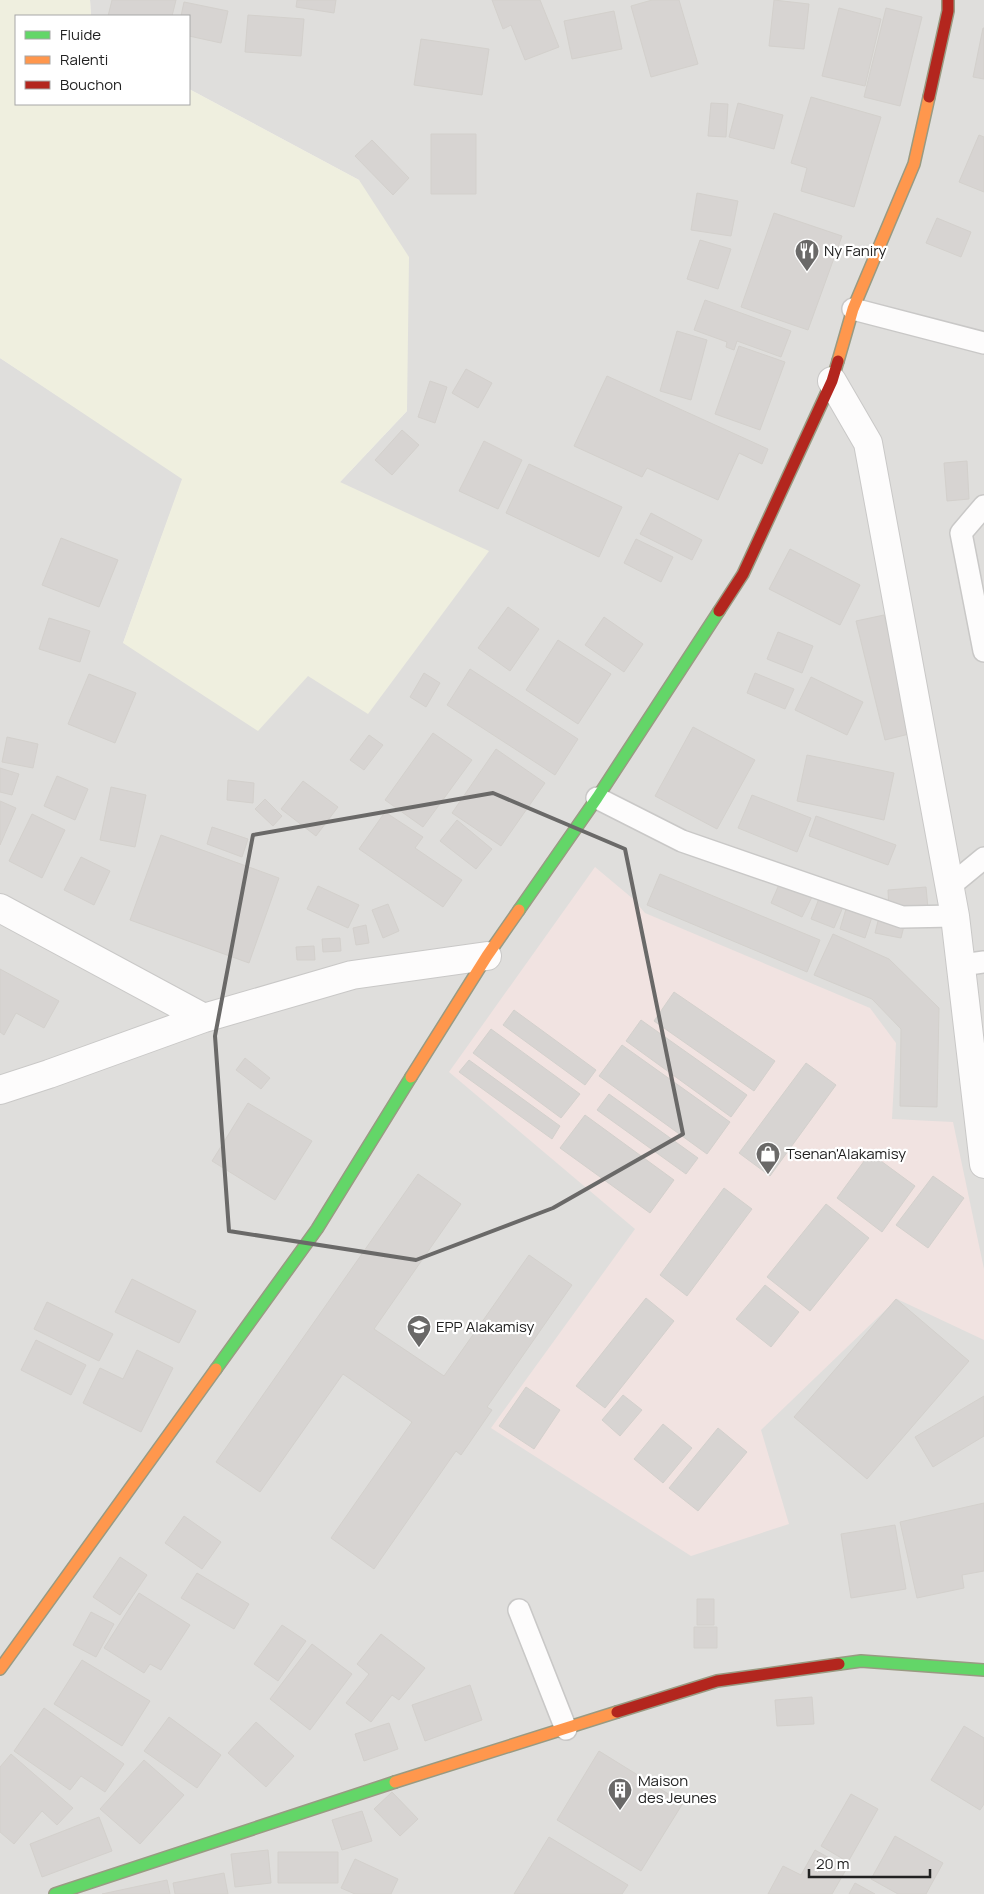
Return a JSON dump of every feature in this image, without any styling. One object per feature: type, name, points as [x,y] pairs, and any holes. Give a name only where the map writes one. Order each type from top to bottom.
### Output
[{"type":"main road","points":[[0,1669],[317,1230],[487,956],[597,798],[743,574],[832,381],[853,308],[914,164],[948,10],[948,0]]},
{"type":"main road","points":[[55,1894],[717,1680],[861,1661],[984,1670]]},
{"type":"street","points":[[832,381],[868,443],[955,916],[973,964],[984,1164]]},
{"type":"street","points":[[0,908],[204,1018]]},
{"type":"street","points":[[0,1090],[204,1018],[352,975],[487,956]]},
{"type":"lane","points":[[853,308],[984,343]]},
{"type":"lane","points":[[984,506],[961,533],[984,651]]},
{"type":"lane","points":[[597,798],[682,841],[902,917],[955,916]]},
{"type":"lane","points":[[950,886],[984,858]]},
{"type":"lane","points":[[518,1610],[566,1729]]},
{"type":"highlighted area","points":[[493,793],[625,849],[683,1134],[553,1208],[416,1260],[229,1231],[215,1036],[253,835]]},
{"type":"shaded area","points":[[90,0],[984,0],[984,1894],[0,1894],[0,358],[183,478],[123,643],[340,482],[407,411],[359,180],[190,90],[190,15],[91,15]]},
{"type":"shaded area","name":"Tsenan'Alakamisy","points":[[595,867],[632,898],[645,913],[870,1008],[896,1043],[892,1119],[953,1122],[984,1269],[984,1340],[897,1299],[761,1430],[789,1524],[691,1556],[491,1428],[635,1229],[449,1072]]},
{"type":"green space","points":[[0,0],[90,0],[91,15],[15,15],[15,105],[190,105],[190,90],[359,180],[409,257],[407,411],[340,482],[489,551],[368,714],[308,676],[258,731],[123,643],[182,479],[0,358]]},
{"type":"building","points":[[112,0],[176,0],[172,15],[108,15]]},
{"type":"building","points":[[297,0],[336,0],[334,13],[296,7]]},
{"type":"building","points":[[492,0],[540,0],[559,47],[525,60],[511,25],[503,29]]},
{"type":"building","points":[[652,0],[679,0],[698,64],[651,77],[631,6]]},
{"type":"building","points":[[774,0],[809,4],[804,49],[769,46]]},
{"type":"building","points":[[184,2],[228,11],[221,43],[190,36],[190,15],[181,15]]},
{"type":"building","points":[[839,8],[881,19],[865,86],[822,76]]},
{"type":"building","points":[[886,8],[922,17],[900,106],[864,97]]},
{"type":"building","points":[[614,11],[622,49],[572,59],[564,21]]},
{"type":"building","points":[[248,15],[304,19],[301,56],[245,52]]},
{"type":"building","points":[[984,28],[984,79],[973,77]]},
{"type":"building","points":[[421,39],[489,49],[482,95],[414,85]]},
{"type":"building","points":[[811,97],[881,117],[854,207],[801,191],[807,168],[791,163]]},
{"type":"building","points":[[711,103],[728,104],[726,137],[708,136]]},
{"type":"building","points":[[738,103],[783,115],[774,149],[729,137]]},
{"type":"building","points":[[431,134],[476,134],[476,194],[431,194]]},
{"type":"building","points":[[979,135],[984,137],[984,192],[959,182]]},
{"type":"building","points":[[372,140],[409,178],[393,195],[355,156]]},
{"type":"building","points":[[697,193],[738,201],[731,236],[691,230]]},
{"type":"building","points":[[774,213],[842,236],[808,330],[741,307]]},
{"type":"building","points":[[937,218],[971,232],[961,257],[926,243]]},
{"type":"building","points":[[700,240],[731,249],[718,289],[687,279]]},
{"type":"building","points":[[705,300],[791,331],[781,357],[737,341],[734,350],[726,347],[727,342],[694,330]]},
{"type":"building","points":[[677,331],[707,340],[691,400],[660,391]]},
{"type":"building","points":[[739,346],[785,362],[760,430],[715,414]]},
{"type":"building","points":[[466,369],[492,383],[478,408],[452,393]]},
{"type":"building","points":[[607,376],[768,449],[762,464],[739,453],[718,500],[647,468],[642,477],[574,446]]},
{"type":"building","points":[[430,381],[447,387],[435,423],[418,417]]},
{"type":"building","points":[[402,430],[419,445],[392,475],[375,460]]},
{"type":"building","points":[[484,441],[522,460],[498,509],[459,491]]},
{"type":"building","points":[[967,461],[969,499],[947,501],[944,463]]},
{"type":"building","points":[[529,464],[622,507],[599,557],[506,513]]},
{"type":"building","points":[[651,513],[702,540],[692,560],[640,534]]},
{"type":"building","points":[[61,538],[118,560],[99,607],[42,585]]},
{"type":"building","points":[[636,539],[673,557],[661,582],[624,563]]},
{"type":"building","points":[[790,549],[860,585],[840,625],[769,589]]},
{"type":"building","points":[[508,607],[539,629],[510,671],[478,648]]},
{"type":"building","points":[[884,615],[913,733],[885,740],[856,621]]},
{"type":"building","points":[[604,617],[643,644],[624,672],[585,645]]},
{"type":"building","points":[[49,618],[90,631],[80,662],[39,649]]},
{"type":"building","points":[[778,632],[813,646],[802,673],[767,659]]},
{"type":"building","points":[[558,640],[611,674],[578,724],[526,690]]},
{"type":"building","points":[[470,669],[578,739],[555,775],[447,705]]},
{"type":"building","points":[[424,673],[440,683],[426,707],[410,697]]},
{"type":"building","points":[[755,673],[794,689],[785,709],[747,693]]},
{"type":"building","points":[[89,674],[136,693],[115,743],[68,724]]},
{"type":"building","points":[[811,677],[863,702],[847,735],[795,710]]},
{"type":"building","points":[[693,727],[755,760],[717,829],[655,796]]},
{"type":"building","points":[[433,733],[472,760],[423,827],[385,800]]},
{"type":"building","points":[[369,735],[383,745],[364,770],[350,760]]},
{"type":"building","points":[[7,737],[38,744],[33,768],[2,762]]},
{"type":"building","points":[[496,749],[545,783],[501,846],[452,813]]},
{"type":"building","points":[[807,755],[894,773],[884,820],[797,801]]},
{"type":"building","points":[[0,768],[19,774],[12,795],[0,792]]},
{"type":"building","points":[[57,776],[88,789],[75,820],[44,806]]},
{"type":"building","points":[[228,780],[254,783],[253,803],[227,800]]},
{"type":"building","points":[[303,781],[338,807],[316,836],[281,809]]},
{"type":"building","points":[[111,787],[146,795],[135,847],[100,840]]},
{"type":"building","points":[[752,795],[811,818],[797,852],[738,828]]},
{"type":"building","points":[[265,799],[282,816],[273,826],[255,809]]},
{"type":"building","points":[[0,801],[16,808],[0,845]]},
{"type":"building","points":[[385,812],[423,837],[415,848],[462,880],[443,907],[359,849]]},
{"type":"building","points":[[32,814],[65,830],[42,878],[9,861]]},
{"type":"building","points":[[816,816],[896,845],[888,865],[809,836]]},
{"type":"building","points":[[457,820],[492,849],[476,869],[440,841]]},
{"type":"building","points":[[212,827],[248,839],[242,857],[207,844]]},
{"type":"building","points":[[161,835],[279,878],[249,963],[130,920]]},
{"type":"building","points":[[81,857],[110,871],[94,905],[64,890]]},
{"type":"building","points":[[660,874],[820,940],[807,972],[647,905]]},
{"type":"building","points":[[781,880],[813,895],[802,917],[771,903]]},
{"type":"building","points":[[318,886],[359,905],[348,928],[307,909]]},
{"type":"building","points":[[926,887],[928,908],[889,911],[888,890]]},
{"type":"building","points":[[820,896],[843,907],[834,928],[811,919]]},
{"type":"building","points":[[388,904],[399,931],[383,938],[372,910]]},
{"type":"building","points":[[846,909],[872,917],[865,938],[840,929]]},
{"type":"building","points":[[879,917],[905,922],[901,938],[875,933]]},
{"type":"building","points":[[366,925],[369,943],[356,945],[353,928]]},
{"type":"building","points":[[833,934],[889,959],[939,1008],[937,1107],[900,1106],[901,1029],[872,999],[814,975]]},
{"type":"building","points":[[340,938],[341,951],[323,952],[322,939]]},
{"type":"building","points":[[314,946],[315,960],[297,960],[296,947]]},
{"type":"building","points":[[0,969],[59,1001],[44,1028],[16,1013],[4,1035],[0,1032]]},
{"type":"building","points":[[674,992],[775,1061],[754,1091],[654,1021]]},
{"type":"building","points":[[514,1010],[596,1070],[585,1085],[503,1025]]},
{"type":"building","points":[[641,1020],[747,1095],[731,1117],[626,1041]]},
{"type":"building","points":[[491,1029],[580,1094],[561,1118],[473,1053]]},
{"type":"building","points":[[622,1045],[730,1122],[707,1154],[599,1076]]},
{"type":"building","points":[[245,1058],[270,1078],[261,1089],[236,1070]]},
{"type":"building","points":[[469,1060],[560,1126],[552,1139],[459,1072]]},
{"type":"building","points":[[806,1063],[836,1085],[770,1176],[739,1153]]},
{"type":"building","points":[[609,1094],[698,1158],[686,1174],[597,1110]]},
{"type":"building","points":[[248,1103],[312,1141],[275,1200],[212,1161]]},
{"type":"building","points":[[585,1115],[674,1180],[650,1213],[560,1148]]},
{"type":"building","points":[[870,1153],[915,1186],[882,1232],[837,1198]]},
{"type":"building","points":[[418,1174],[461,1204],[374,1329],[444,1376],[529,1255],[572,1285],[487,1407],[492,1410],[461,1455],[456,1451],[374,1569],[331,1538],[412,1422],[343,1374],[260,1492],[216,1462]]},
{"type":"building","points":[[933,1176],[964,1198],[928,1248],[896,1225]]},
{"type":"building","points":[[724,1188],[752,1209],[687,1296],[660,1275]]},
{"type":"building","points":[[826,1204],[869,1238],[810,1311],[767,1277]]},
{"type":"building","points":[[132,1279],[196,1311],[179,1343],[115,1312]]},
{"type":"building","points":[[765,1285],[799,1312],[771,1347],[736,1319]]},
{"type":"building","points":[[646,1298],[674,1321],[605,1408],[576,1386]]},
{"type":"building","points":[[896,1299],[969,1361],[867,1479],[794,1417]]},
{"type":"building","points":[[47,1302],[113,1334],[99,1361],[34,1329]]},
{"type":"building","points":[[36,1340],[86,1365],[71,1395],[21,1370]]},
{"type":"building","points":[[137,1350],[173,1368],[141,1432],[83,1403],[100,1368],[123,1379]]},
{"type":"building","points":[[526,1387],[560,1410],[534,1449],[499,1426]]},
{"type":"building","points":[[623,1395],[642,1410],[620,1436],[602,1420]]},
{"type":"building","points":[[984,1396],[984,1436],[933,1467],[915,1437]]},
{"type":"building","points":[[663,1424],[692,1448],[663,1483],[634,1459]]},
{"type":"building","points":[[718,1428],[747,1452],[698,1511],[669,1488]]},
{"type":"building","points":[[984,1503],[984,1571],[962,1575],[964,1588],[917,1598],[900,1522]]},
{"type":"building","points":[[184,1516],[221,1542],[202,1569],[165,1543]]},
{"type":"building","points":[[895,1525],[906,1589],[851,1598],[841,1534]]},
{"type":"building","points":[[120,1557],[147,1575],[120,1615],[93,1597]]},
{"type":"building","points":[[197,1573],[249,1604],[234,1629],[181,1598]]},
{"type":"building","points":[[139,1593],[190,1625],[161,1670],[150,1664],[144,1673],[104,1648]]},
{"type":"building","points":[[697,1599],[714,1599],[714,1625],[697,1625]]},
{"type":"building","points":[[91,1612],[114,1624],[96,1657],[73,1645]]},
{"type":"building","points":[[282,1625],[306,1641],[278,1681],[254,1664]]},
{"type":"building","points":[[694,1627],[717,1627],[717,1648],[694,1648]]},
{"type":"building","points":[[381,1634],[425,1668],[399,1700],[392,1695],[371,1722],[346,1703],[369,1674],[357,1664]]},
{"type":"building","points":[[312,1644],[352,1674],[310,1730],[270,1699]]},
{"type":"building","points":[[82,1660],[150,1701],[122,1746],[54,1704]]},
{"type":"building","points":[[470,1685],[482,1720],[425,1741],[412,1705]]},
{"type":"building","points":[[812,1697],[814,1724],[777,1726],[775,1700]]},
{"type":"building","points":[[44,1708],[124,1764],[105,1792],[81,1776],[70,1790],[14,1751]]},
{"type":"building","points":[[169,1717],[221,1755],[197,1788],[144,1751]]},
{"type":"building","points":[[256,1722],[294,1756],[266,1787],[228,1753]]},
{"type":"building","points":[[389,1723],[398,1749],[364,1761],[355,1734]]},
{"type":"building","points":[[964,1726],[984,1738],[984,1804],[980,1810],[931,1780]]},
{"type":"building","name":"Maison des Jeunes","points":[[599,1751],[683,1803],[641,1871],[557,1820]]},
{"type":"building","points":[[11,1754],[73,1808],[57,1825],[42,1811],[14,1844],[0,1832],[0,1767]]},
{"type":"building","points":[[144,1760],[184,1795],[140,1844],[100,1809]]},
{"type":"building","points":[[392,1792],[418,1819],[400,1836],[374,1809]]},
{"type":"building","points":[[851,1794],[878,1809],[848,1862],[821,1846]]},
{"type":"building","points":[[362,1811],[372,1841],[342,1850],[332,1820]]},
{"type":"building","points":[[99,1817],[112,1851],[42,1877],[30,1844]]},
{"type":"building","points":[[895,1836],[943,1863],[926,1894],[898,1894],[871,1879]]},
{"type":"building","points":[[549,1837],[628,1885],[622,1894],[514,1894]]},
{"type":"building","points":[[268,1850],[271,1883],[235,1887],[231,1854]]},
{"type":"building","points":[[815,1850],[847,1868],[832,1894],[768,1894],[783,1866],[801,1875]]},
{"type":"building","points":[[278,1852],[338,1852],[338,1883],[278,1883]]},
{"type":"building","points":[[355,1859],[398,1879],[391,1894],[355,1894],[341,1888]]},
{"type":"building","points":[[224,1873],[228,1894],[175,1894],[173,1883]]},
{"type":"building","points":[[167,1880],[170,1894],[102,1894]]},
{"type":"building","points":[[855,1883],[875,1894],[849,1894]]},
{"type":"traffic: fast","points":[[519,910],[597,798],[719,611]]},
{"type":"traffic: fast","points":[[216,1369],[317,1229],[411,1077]]},
{"type":"traffic: fast","points":[[839,1664],[861,1661],[984,1670]]},
{"type":"traffic: fast","points":[[55,1894],[395,1782]]},
{"type":"traffic: slow","points":[[838,361],[853,309],[914,164],[929,97]]},
{"type":"traffic: slow","points":[[411,1077],[487,956],[519,910]]},
{"type":"traffic: slow","points":[[0,1669],[216,1369]]},
{"type":"traffic: slow","points":[[395,1782],[617,1712]]},
{"type":"traffic: jam","points":[[929,97],[948,11],[948,0]]},
{"type":"traffic: jam","points":[[719,611],[743,574],[832,381],[838,361]]},
{"type":"traffic: jam","points":[[617,1712],[717,1681],[839,1664]]},
{"type":"place","name":"Ny Faniry","points":[[807,272]]},
{"type":"place","name":"Tsenan'Alakamisy","points":[[768,1175]]},
{"type":"place","name":"EPP Alakamisy","points":[[419,1348]]},
{"type":"place","name":"Maison des Jeunes","points":[[620,1811]]}]
